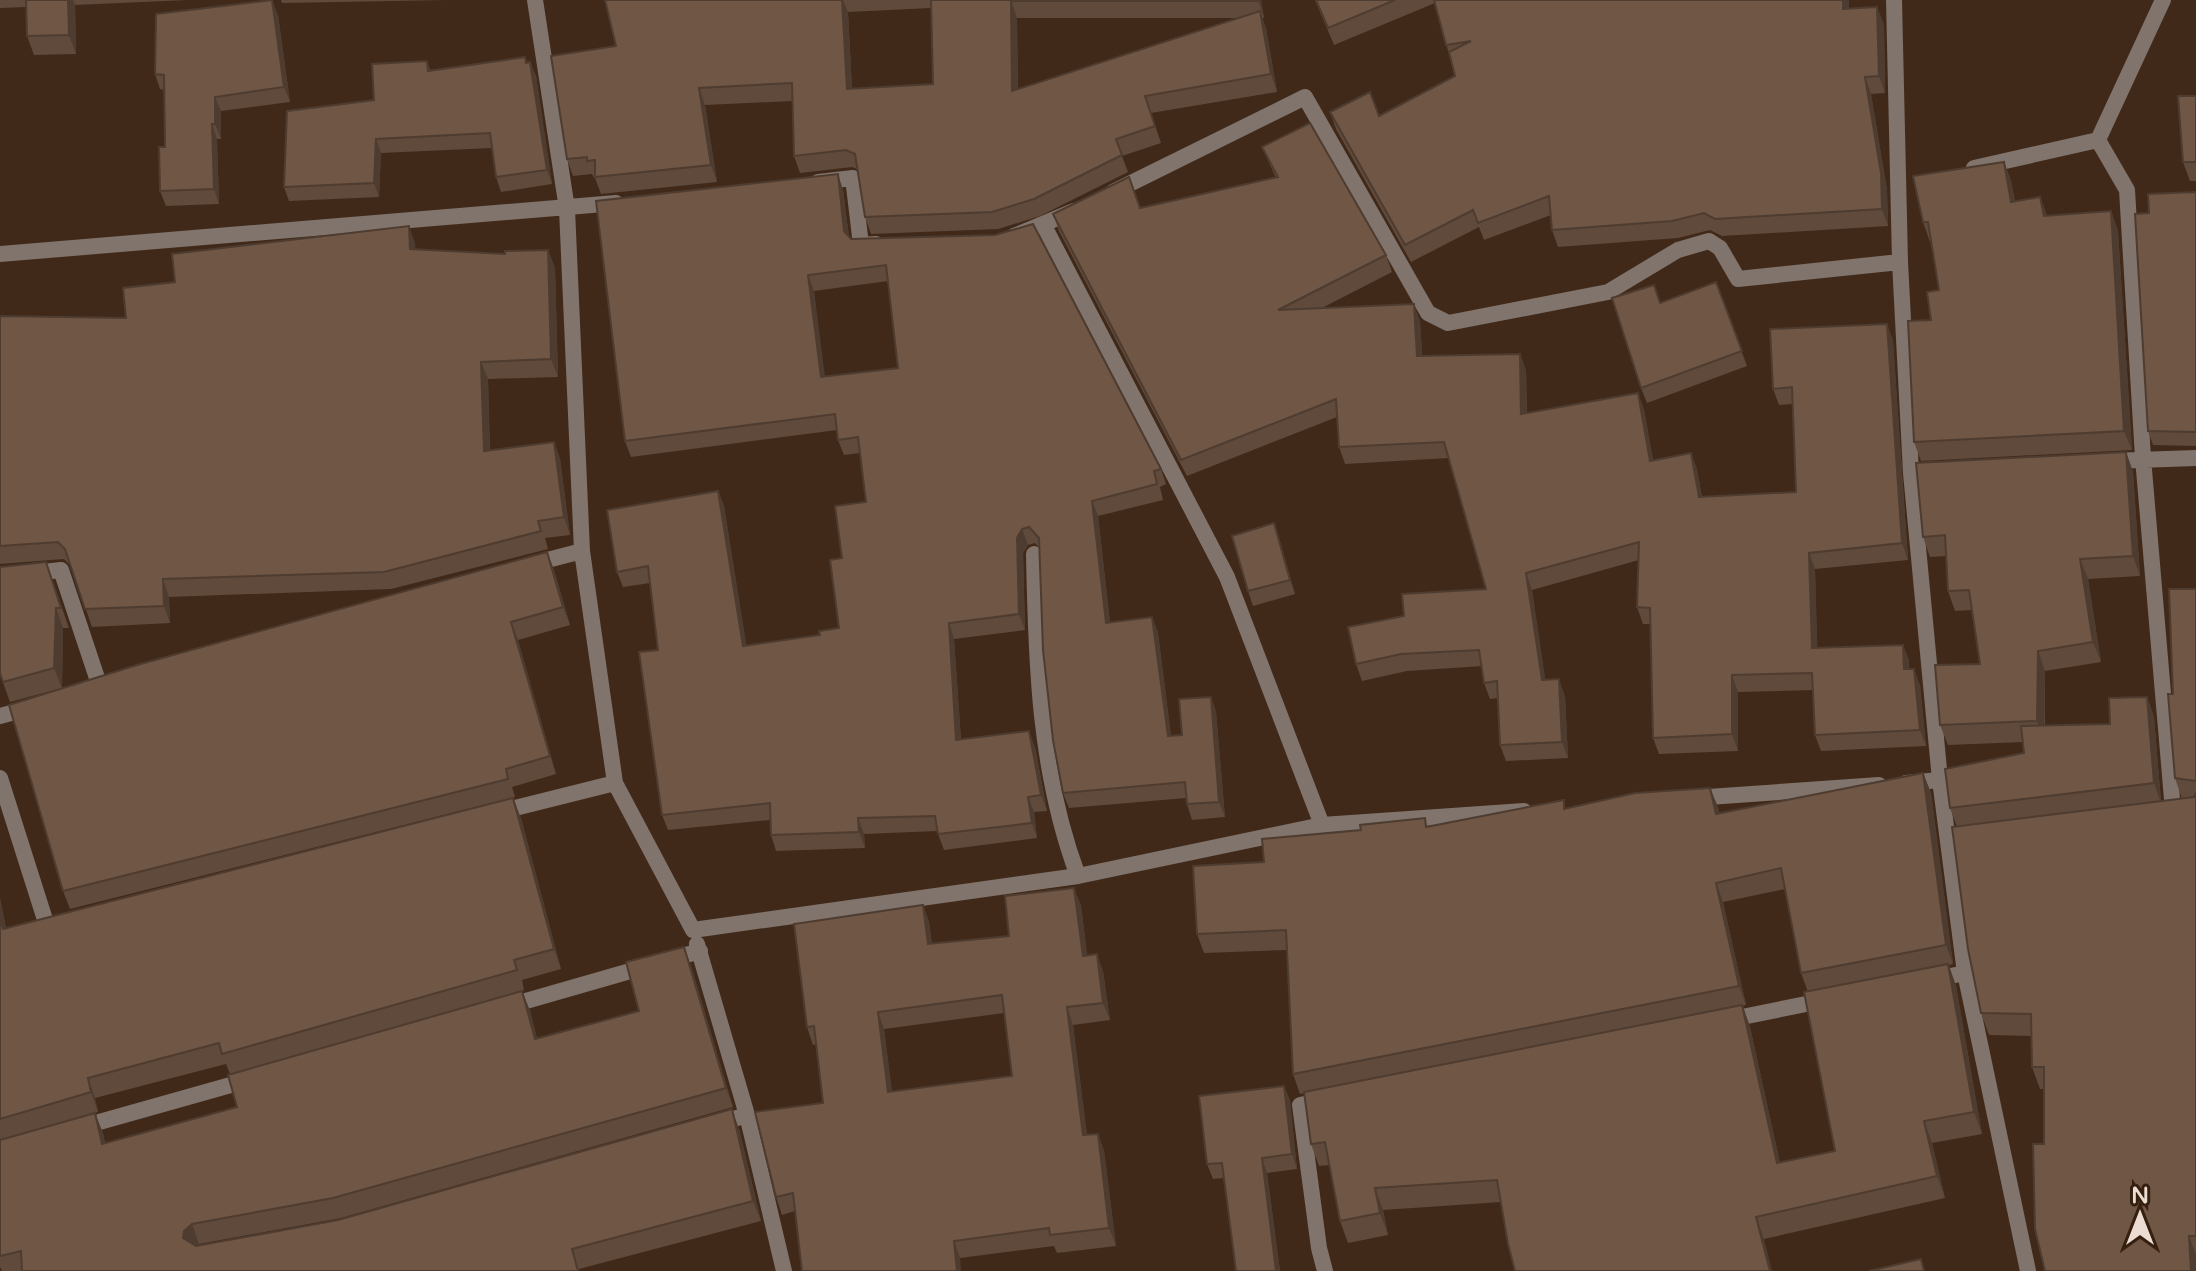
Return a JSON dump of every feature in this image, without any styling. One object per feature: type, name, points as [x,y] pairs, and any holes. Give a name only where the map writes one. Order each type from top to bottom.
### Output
[{"type":"street","points":[[535,0],[567,209],[582,551],[615,783],[693,930],[747,1115],[784,1271]]},
{"type":"street","points":[[1894,0],[1906,183],[1900,262],[1919,472],[1940,780],[1954,840],[1965,973],[2028,1271]]},
{"type":"street","points":[[2098,140],[2163,0]]},
{"type":"street","points":[[1000,240],[1044,226],[1305,97],[1428,313],[1448,323],[1608,292],[1678,250],[1709,241],[1720,248],[1738,279],[1900,262]]},
{"type":"street","points":[[1960,171],[2098,140]]},
{"type":"street","points":[[2098,140],[2127,190],[2166,812],[2196,810]]},
{"type":"street","points":[[805,183],[853,178],[861,245],[892,244]]},
{"type":"street","points":[[0,254],[630,202]]},
{"type":"street","points":[[1044,226],[1227,577],[1322,825]]},
{"type":"street","points":[[2096,461],[2196,458]]},
{"type":"street","points":[[511,570],[582,551]]},
{"type":"street","points":[[1034,554],[1037,683],[1059,825],[1078,876]]},
{"type":"street","points":[[0,577],[61,570],[101,686]]},
{"type":"street","points":[[0,716],[53,702]]},
{"type":"street","points":[[0,778],[47,926],[71,920]]},
{"type":"street","points":[[1670,800],[1940,780]]},
{"type":"street","points":[[476,818],[615,783]]},
{"type":"street","points":[[693,930],[1078,876],[1322,825],[1544,809]]},
{"type":"street","points":[[487,1012],[700,951]]},
{"type":"street","points":[[1919,982],[1965,973]]},
{"type":"street","points":[[1702,1025],[1841,997]]},
{"type":"street","points":[[61,1133],[274,1073]]},
{"type":"street","points":[[1325,1271],[1319,1248],[1300,1105],[1347,1095]]},
{"type":"street","points":[[702,1128],[747,1115]]},
{"type":"building","points":[[26,0],[68,0],[69,35],[27,36]]},
{"type":"building","points":[[272,0],[284,87],[215,97],[215,124],[212,124],[214,189],[160,191],[159,147],[165,147],[164,75],[155,74],[156,14]]},
{"type":"building","points":[[605,0],[842,0],[847,89],[933,84],[931,0],[1258,0],[1011,1],[1012,91],[1260,11],[1271,74],[1145,96],[1155,126],[1116,139],[1122,155],[1034,199],[992,212],[865,217],[855,154],[846,150],[794,156],[792,83],[699,88],[711,165],[595,177],[595,160],[587,161],[587,157],[567,159],[551,56],[616,46]]},
{"type":"building","points":[[1316,0],[1395,0],[1328,28]]},
{"type":"building","points":[[1434,0],[1843,0],[1843,9],[1877,7],[1879,76],[1865,77],[1881,173],[1882,209],[1715,219],[1704,213],[1672,221],[1552,230],[1549,196],[1478,223],[1473,210],[1405,245],[1330,112],[1370,92],[1379,116],[1455,76],[1449,52],[1471,41],[1446,45]]},
{"type":"building","points":[[525,57],[526,63],[530,62],[547,170],[496,177],[490,133],[376,139],[374,183],[284,187],[287,111],[374,100],[372,64],[427,61],[428,71]]},
{"type":"building","points":[[2178,96],[2196,96],[2196,162],[2183,162]]},
{"type":"building","points":[[1310,123],[1386,255],[1278,310],[1414,304],[1417,356],[1520,354],[1521,414],[1638,393],[1650,461],[1691,453],[1699,497],[1796,492],[1792,387],[1773,389],[1770,329],[1887,324],[1902,543],[1809,553],[1812,648],[1903,645],[1904,669],[1914,669],[1920,730],[1815,735],[1812,673],[1732,675],[1732,734],[1653,738],[1650,608],[1637,607],[1639,542],[1526,573],[1542,680],[1559,679],[1562,742],[1500,745],[1497,681],[1484,683],[1479,650],[1401,654],[1356,664],[1348,627],[1404,616],[1402,594],[1486,589],[1444,442],[1339,447],[1336,399],[1181,460],[1053,214],[1129,177],[1140,208],[1278,177],[1262,147]]},
{"type":"building","points":[[2004,162],[2011,202],[2040,197],[2044,216],[2111,211],[2124,431],[1914,442],[1908,321],[1931,320],[1927,292],[1939,290],[1928,222],[1923,222],[1913,176]]},
{"type":"building","points":[[838,174],[844,231],[851,239],[995,235],[1033,224],[1161,469],[1154,471],[1157,484],[1092,501],[1106,623],[1152,617],[1168,736],[1182,735],[1179,699],[1211,697],[1219,802],[1187,804],[1185,782],[1063,793],[1053,740],[1043,650],[1039,538],[1029,527],[1022,529],[1017,538],[1019,614],[949,623],[956,740],[1029,731],[1041,795],[1028,797],[1032,823],[938,834],[935,816],[858,818],[859,832],[771,835],[770,803],[662,815],[639,652],[658,650],[648,566],[617,572],[607,510],[718,491],[743,646],[820,635],[819,631],[839,628],[830,560],[842,558],[835,506],[866,502],[858,437],[838,440],[835,414],[625,441],[596,201]],"holes":[[[886,265],[898,368],[821,377],[808,275]]]},
{"type":"building","points":[[2196,192],[2196,432],[2148,431],[2135,214],[2149,213],[2148,194]]},
{"type":"building","points":[[409,226],[410,249],[505,254],[505,251],[548,250],[551,359],[481,362],[484,451],[554,442],[564,517],[538,521],[541,531],[384,572],[163,579],[164,606],[85,609],[65,549],[58,542],[0,546],[0,316],[126,318],[123,288],[175,282],[172,254]]},
{"type":"building","points":[[1716,282],[1742,351],[1641,388],[1612,298],[1654,285],[1660,303]]},
{"type":"building","points":[[2126,452],[2133,556],[2080,559],[2093,642],[2038,651],[2037,721],[1940,725],[1935,665],[1980,664],[1969,590],[1948,591],[1945,535],[1923,537],[1916,463]]},
{"type":"building","points":[[1274,523],[1290,580],[1248,591],[1232,536]]},
{"type":"building","points":[[547,552],[563,607],[511,622],[550,756],[506,769],[508,779],[63,891],[9,705],[137,665]]},
{"type":"building","points":[[46,562],[61,608],[56,608],[54,668],[3,682],[0,673],[0,567]]},
{"type":"building","points":[[2169,589],[2196,589],[2196,781],[2175,778],[2168,694],[2173,694]]},
{"type":"building","points":[[2147,697],[2154,783],[1950,808],[1945,769],[2024,753],[2021,726],[2110,724],[2109,698]]},
{"type":"building","points":[[1923,773],[1946,945],[1801,973],[1781,868],[1716,883],[1739,986],[1293,1074],[1286,930],[1197,934],[1193,866],[1264,862],[1262,839],[1361,830],[1360,825],[1425,818],[1426,827],[1564,800],[1564,809],[1635,793],[1710,788],[1716,814]]},
{"type":"building","points":[[2196,793],[2196,1236],[2189,1236],[2191,1271],[2045,1271],[2035,1229],[2033,1144],[2044,1144],[2044,1067],[2032,1067],[2031,1014],[1981,1013],[1968,949],[1952,827],[2194,797]]},
{"type":"building","points":[[513,798],[554,949],[514,960],[517,970],[222,1054],[219,1043],[88,1078],[91,1092],[0,1119],[0,916],[3,929]]},
{"type":"building","points":[[1074,888],[1083,956],[1097,954],[1103,1003],[1067,1007],[1083,1135],[1098,1134],[1109,1228],[1050,1235],[1049,1228],[954,1241],[957,1271],[802,1271],[793,1193],[776,1197],[755,1112],[823,1103],[814,1026],[807,1027],[794,924],[923,905],[928,944],[1009,936],[1005,896]],"holes":[[[1002,995],[1012,1076],[888,1092],[878,1012]]]},
{"type":"building","points":[[684,947],[726,1088],[333,1198],[192,1224],[184,1231],[183,1238],[196,1246],[338,1220],[732,1109],[753,1201],[572,1249],[578,1271],[22,1271],[21,1251],[0,1256],[0,1140],[95,1113],[102,1144],[237,1107],[228,1075],[522,991],[535,1039],[639,1011],[626,962]]},
{"type":"building","points":[[1948,964],[1974,1112],[1924,1121],[1937,1176],[1756,1217],[1770,1271],[1515,1271],[1497,1180],[1375,1188],[1380,1213],[1340,1221],[1325,1142],[1311,1144],[1304,1092],[1742,1005],[1777,1163],[1835,1151],[1804,992]]},
{"type":"building","points":[[1284,1086],[1292,1154],[1262,1158],[1276,1271],[1236,1271],[1222,1163],[1207,1164],[1199,1096]]},
{"type":"building","points":[[1921,1259],[1924,1271],[1869,1271]]}]
